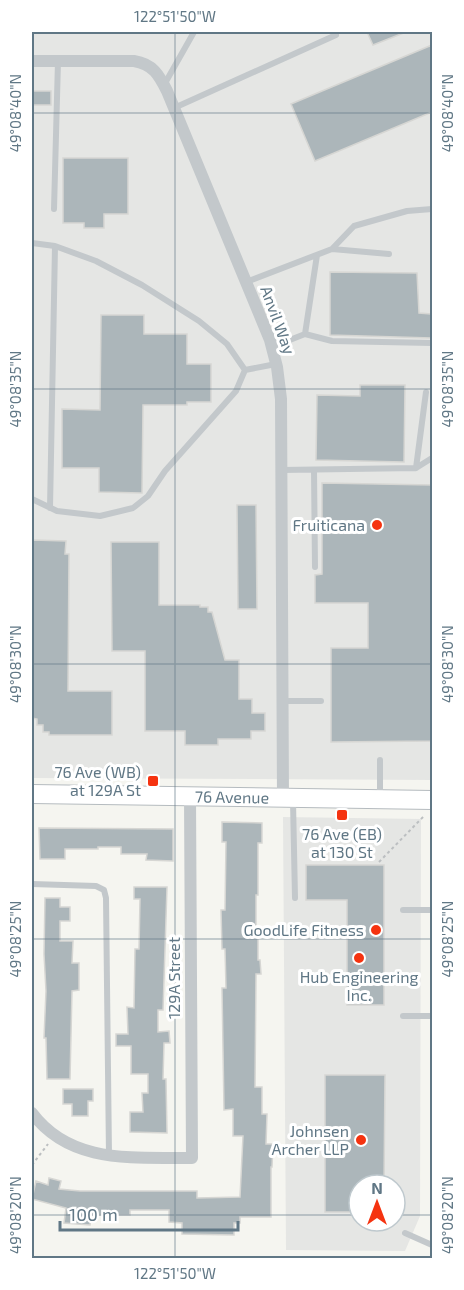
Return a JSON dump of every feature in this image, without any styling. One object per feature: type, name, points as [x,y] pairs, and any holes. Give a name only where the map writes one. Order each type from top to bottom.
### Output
[{"type":"main road","name":"76 Avenue","points":[[32,794],[380,799],[428,808]]},
{"type":"street","name":"Anvil Way","points":[[32,61],[139,62],[151,66],[164,86],[174,109],[272,347],[277,364],[280,399],[282,701],[288,798]]},
{"type":"street","name":"129A Street","points":[[109,1156],[192,1158],[189,796]]},
{"type":"street","points":[[32,1113],[53,1136],[82,1151],[109,1156]]},
{"type":"lane","points":[[164,86],[195,32]]},
{"type":"lane","points":[[174,109],[336,35]]},
{"type":"lane","points":[[54,209],[58,61]]},
{"type":"lane","points":[[246,282],[332,249],[354,226],[408,211],[432,209]]},
{"type":"lane","points":[[32,243],[55,246],[96,261],[142,285],[199,321],[227,344],[245,370]]},
{"type":"lane","points":[[50,508],[55,246]]},
{"type":"lane","points":[[332,249],[389,254]]},
{"type":"lane","points":[[305,334],[317,255]]},
{"type":"lane","points":[[272,347],[305,334],[332,341],[432,343]]},
{"type":"lane","points":[[245,370],[277,364]]},
{"type":"lane","points":[[32,499],[57,511],[99,516],[133,508],[148,496],[165,471],[236,391],[245,370]]},
{"type":"lane","points":[[416,468],[426,392]]},
{"type":"lane","points":[[281,470],[416,468],[432,458]]},
{"type":"lane","points":[[314,470],[315,567]]},
{"type":"lane","points":[[282,701],[321,701]]},
{"type":"lane","points":[[380,760],[380,799]]},
{"type":"lane","points":[[288,798],[295,898]]},
{"type":"lane","points":[[32,884],[96,886],[104,891],[106,898],[109,1156]]},
{"type":"lane","points":[[403,910],[432,910]]},
{"type":"lane","points":[[403,1016],[432,1016]]},
{"type":"lane","points":[[405,1233],[432,1245]]},
{"type":"path","points":[[379,862],[428,808]]},
{"type":"path","points":[[32,1165],[48,1144]]},
{"type":"shaded area","points":[[32,32],[432,32],[432,780],[32,778]]},
{"type":"shaded area","points":[[283,817],[421,819],[420,1216],[405,1251],[286,1250]]},
{"type":"building","points":[[367,32],[406,32],[373,45]]},
{"type":"building","points":[[432,45],[432,112],[315,161],[291,104]]},
{"type":"building","points":[[32,91],[51,91],[51,105],[32,105]]},
{"type":"building","points":[[63,158],[128,158],[128,214],[104,214],[104,228],[84,228],[84,223],[63,223]]},
{"type":"building","points":[[330,272],[417,273],[419,313],[431,314],[432,338],[330,335]]},
{"type":"building","points":[[101,315],[144,315],[144,334],[187,334],[187,364],[211,364],[211,402],[187,402],[187,405],[143,405],[142,493],[99,492],[99,468],[62,468],[62,409],[100,410]]},
{"type":"building","points":[[360,385],[405,385],[404,462],[316,460],[317,395],[360,396]]},
{"type":"building","points":[[322,483],[432,485],[432,741],[331,742],[331,648],[368,648],[368,603],[315,603],[315,575],[322,574]]},
{"type":"building","points":[[237,505],[256,505],[257,609],[238,609]]},
{"type":"building","points":[[33,540],[66,541],[65,554],[69,554],[68,691],[112,691],[112,735],[49,735],[49,732],[43,732],[43,725],[37,725],[37,719],[32,718]]},
{"type":"building","points":[[111,542],[159,542],[159,605],[208,607],[208,612],[212,612],[225,660],[239,660],[239,699],[252,699],[252,713],[265,713],[265,731],[251,731],[251,739],[218,739],[218,745],[185,745],[185,731],[145,731],[145,651],[112,651]]},
{"type":"building","points":[[222,822],[262,823],[262,843],[258,843],[258,895],[256,895],[258,960],[260,960],[261,974],[256,974],[255,1087],[262,1087],[262,1114],[267,1114],[266,1144],[273,1144],[271,1217],[240,1217],[240,1223],[234,1223],[234,1235],[182,1234],[182,1223],[169,1222],[169,1210],[130,1210],[130,1215],[91,1215],[90,1225],[64,1223],[66,1208],[32,1199],[36,1181],[48,1185],[49,1178],[61,1181],[59,1189],[80,1191],[197,1191],[197,1198],[240,1197],[243,1136],[233,1136],[233,1109],[224,1110],[222,988],[226,988],[221,910],[225,910],[226,842],[222,842]]},
{"type":"building","points":[[39,828],[173,829],[173,861],[146,860],[147,854],[121,854],[121,847],[65,849],[65,859],[40,859]]},
{"type":"building","points":[[306,865],[384,865],[384,1005],[347,1005],[347,900],[306,900]]},
{"type":"building","points":[[134,887],[167,887],[163,1010],[158,1010],[158,1032],[169,1031],[170,1043],[164,1043],[163,1079],[166,1079],[167,1133],[130,1132],[130,1112],[143,1112],[142,1093],[148,1093],[148,1074],[131,1074],[131,1046],[116,1046],[116,1034],[128,1034],[127,1007],[134,1008],[135,949],[139,949],[140,899],[134,899]]},
{"type":"building","points":[[45,898],[60,898],[60,907],[70,907],[70,921],[60,921],[60,941],[73,941],[72,963],[79,963],[79,990],[72,991],[70,1079],[47,1079],[46,1038],[44,1038]]},
{"type":"building","points":[[325,1075],[385,1075],[384,1173],[347,1173],[347,1212],[325,1212]]},
{"type":"building","points":[[63,1089],[93,1089],[93,1101],[88,1101],[88,1116],[72,1116],[72,1104],[63,1104]]},
{"type":"place","name":"Fruiticana","points":[[377,525]]},
{"type":"place","name":"76 Ave (WB) at 129A St","points":[[153,781]]},
{"type":"place","name":"76 Ave (EB) at 130 St","points":[[342,815]]},
{"type":"place","name":"GoodLife Fitness","points":[[376,930]]},
{"type":"place","name":"Hub Engineering Inc.","points":[[359,958]]},
{"type":"place","name":"Johnsen Archer LLP","points":[[361,1140]]}]
